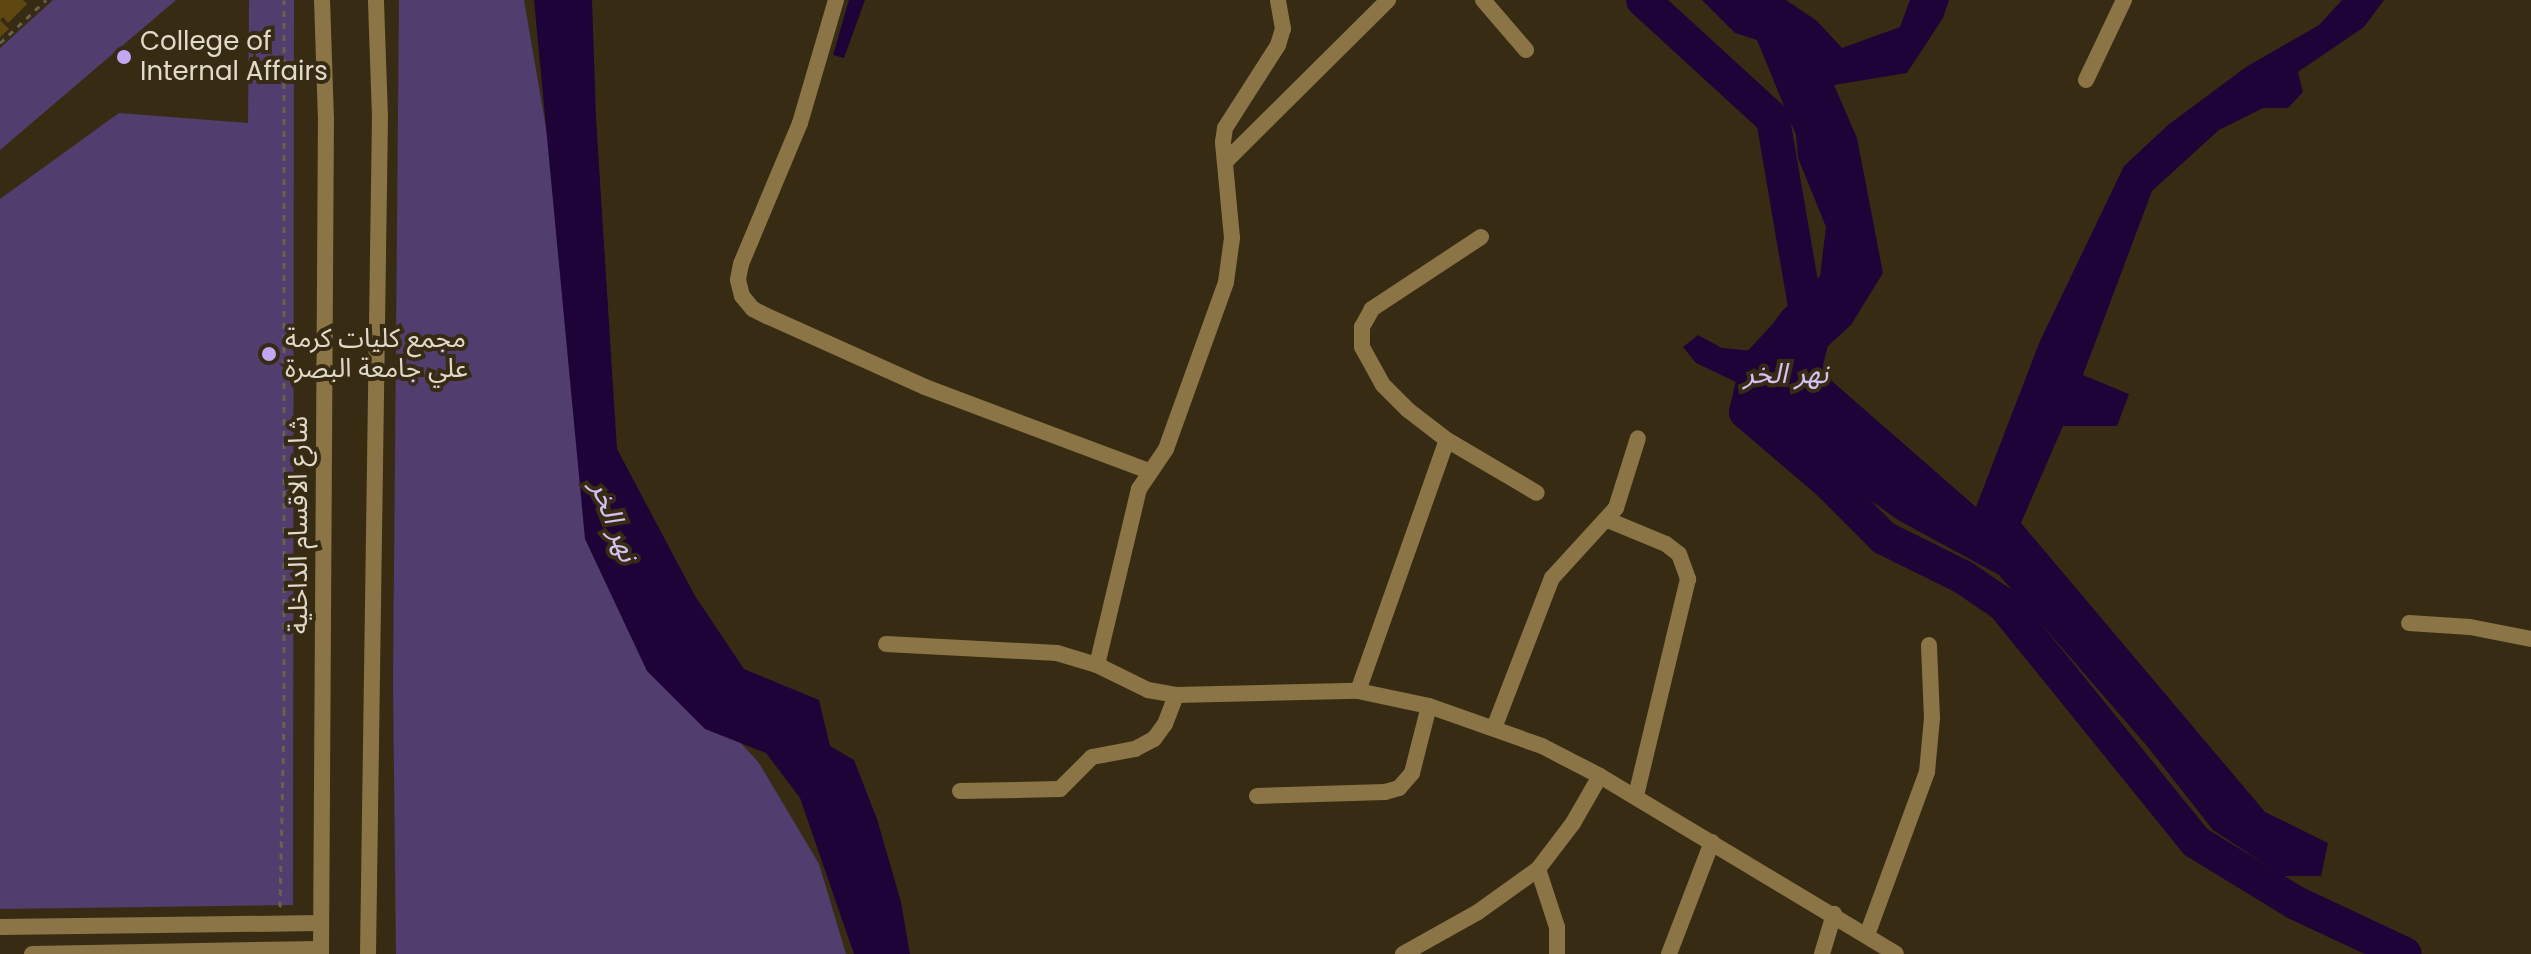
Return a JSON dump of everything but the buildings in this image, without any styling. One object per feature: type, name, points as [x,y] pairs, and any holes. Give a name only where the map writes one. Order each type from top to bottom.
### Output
[{"type":"street","name":"شارع الاقسام الداخلية","points":[[321,952],[326,120],[322,0]]},
{"type":"street","points":[[368,954],[380,117],[376,0]]},
{"type":"street","points":[[836,0],[800,123],[741,264],[738,280],[742,296],[753,309],[925,387],[1149,471]]},
{"type":"street","points":[[1097,665],[1135,503],[1149,471],[1166,449],[1226,282],[1232,238],[1225,128],[1278,45],[1283,29],[1278,0]]},
{"type":"street","points":[[1225,162],[1388,0]]},
{"type":"street","points":[[1483,0],[1526,50]]},
{"type":"street","points":[[2086,80],[2124,0]]},
{"type":"street","points":[[1481,237],[1390,294],[1372,309],[1362,327],[1362,347],[1383,385],[1408,410],[1447,440],[1537,493]]},
{"type":"street","points":[[1494,728],[1552,578],[1571,554],[1608,520],[1624,492],[1638,438]]},
{"type":"street","points":[[1358,691],[1447,440]]},
{"type":"street","points":[[1608,520],[1666,544],[1679,554],[1688,579],[1636,796]]},
{"type":"street","points":[[2409,623],[2470,627],[2531,639]]},
{"type":"street","points":[[886,644],[1031,649],[1097,665],[1148,690],[1176,695],[1358,691],[1429,706],[1542,746],[1600,776],[1896,954]]},
{"type":"street","points":[[1867,935],[1927,772],[1932,718],[1929,645]]},
{"type":"street","points":[[960,791],[1060,789],[1092,757],[1135,749],[1154,739],[1165,724],[1176,695]]},
{"type":"street","points":[[1257,796],[1385,792],[1399,788],[1412,773],[1429,706]]},
{"type":"street","points":[[1403,954],[1489,905],[1538,869],[1557,847],[1600,776]]},
{"type":"street","points":[[1669,954],[1712,842]]},
{"type":"street","points":[[1538,869],[1557,927],[1557,954]]},
{"type":"street","points":[[1822,954],[1834,914]]},
{"type":"street","points":[[0,927],[320,923]]},
{"type":"street","points":[[190,925],[191,952]]},
{"type":"street","points":[[32,954],[321,952]]},
{"type":"path","points":[[0,43],[46,0]]},
{"type":"path","points":[[279,923],[284,712],[284,0]]},
{"type":"shaded area","points":[[53,0],[176,0],[0,150],[0,48]]},
{"type":"shaded area","points":[[249,0],[294,0],[293,905],[0,909],[0,199],[119,113],[248,123]]},
{"type":"shaded area","points":[[399,0],[524,0],[631,623],[759,763],[819,864],[846,954],[396,954],[393,682]]},
{"type":"water","name":"نهر الخر","points":[[534,0],[592,0],[596,118],[617,449],[695,596],[744,669],[819,700],[830,746],[854,760],[877,819],[901,902],[910,954],[854,954],[800,798],[766,753],[705,729],[647,671],[585,539]]},
{"type":"water","points":[[849,0],[865,0],[844,58],[833,55]]},
{"type":"water","name":"نهر الخر","points":[[1702,0],[1786,0],[1817,21],[1842,48],[1900,27],[1910,0],[1949,0],[1943,18],[1907,73],[1834,85],[1857,138],[1883,273],[1851,325],[1828,346],[1823,365],[1833,382],[1976,507],[2040,341],[2124,166],[2168,125],[2246,67],[2319,25],[2342,0],[2384,0],[2364,27],[2298,72],[2303,92],[2288,108],[2263,108],[2219,130],[2152,191],[2083,375],[2129,394],[2117,426],[2063,426],[2021,523],[2265,812],[2328,843],[2321,876],[2283,876],[2213,830],[2147,746],[1999,575],[1898,520],[1849,485],[1738,383],[1696,363],[1683,347],[1698,335],[1722,348],[1753,351],[1782,311],[1820,276],[1826,227],[1798,158],[1796,135],[1757,40],[1735,33]]},
{"type":"waterway","points":[[1643,0],[1773,119],[1806,313],[1757,366],[1746,412],[1829,483],[1884,538],[1963,577],[2004,605],[2196,842],[2296,903],[2405,954]]},
{"type":"place","name":"College of Internal Affairs","points":[[124,57]]},
{"type":"place","name":"مجمع كليات كرمة علي جامعة البصرة","points":[[269,354]]}]
